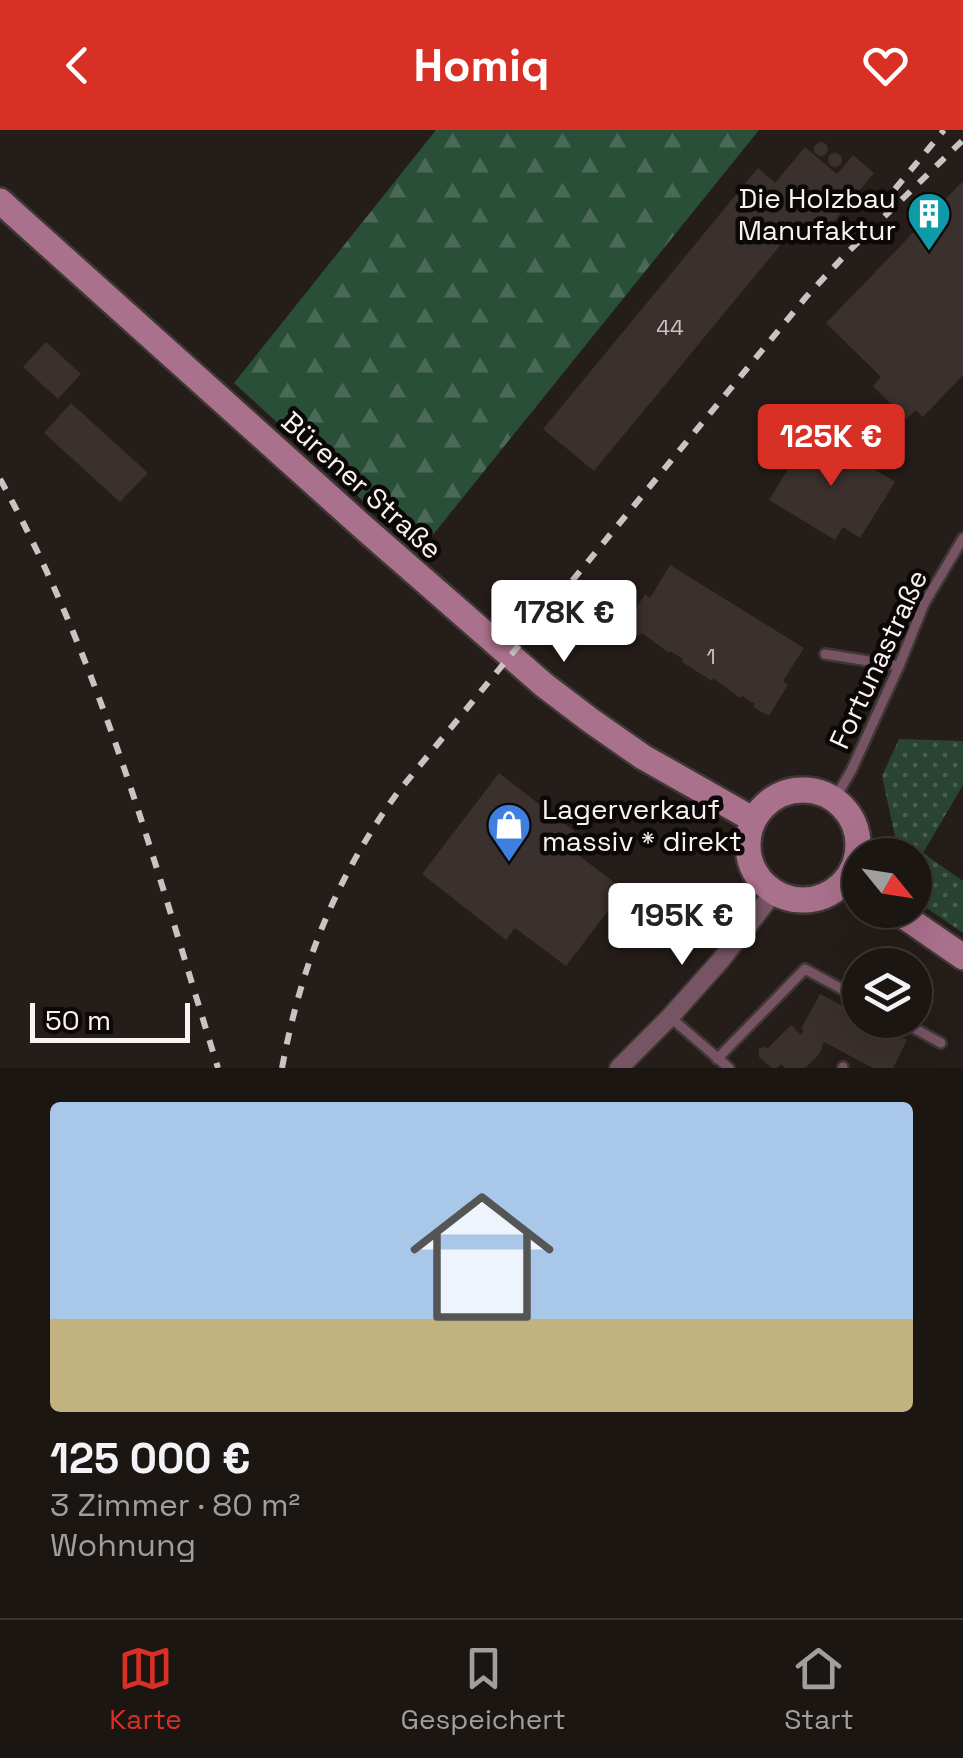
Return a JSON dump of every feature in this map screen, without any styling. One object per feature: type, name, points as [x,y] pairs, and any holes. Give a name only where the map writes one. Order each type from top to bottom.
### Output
[{"type":"main road","name":"Bürener Straße","points":[[0,201],[544,685],[644,757],[754,820]]},
{"type":"main road","points":[[842,887],[814,899],[800,900],[774,892],[762,883],[750,861],[748,834],[763,806],[775,797],[810,790],[846,810],[857,838]]},
{"type":"main road","points":[[922,928],[963,956]]},
{"type":"street","points":[[620,1068],[720,961],[774,892]]},
{"type":"lane","name":"Fortunastraße","points":[[834,800],[900,666],[924,604],[963,538]]},
{"type":"lane","points":[[825,654],[900,666]]},
{"type":"lane","points":[[717,1059],[805,969],[842,989]]},
{"type":"lane","points":[[670,1017],[729,1068]]},
{"type":"lane","points":[[932,1038],[941,1043]]},
{"type":"green space","points":[[436,130],[759,130],[419,552],[234,383]]},
{"type":"green space","points":[[899,739],[963,741],[963,785],[932,838],[895,838],[882,776]]},
{"type":"green space","points":[[932,859],[963,881],[963,933],[932,912]]},
{"type":"building","points":[[821,142],[828,149],[821,156],[814,149]]},
{"type":"building","points":[[805,147],[837,174],[853,155],[874,173],[817,242],[797,225],[594,471],[543,429],[758,168],[775,183]]},
{"type":"building","points":[[835,153],[842,160],[835,167],[828,160]]},
{"type":"building","name":"Die Holzbau Manufaktur","points":[[963,181],[963,375],[923,417],[916,410],[906,419],[873,386],[881,377],[826,323]]},
{"type":"building","points":[[46,342],[81,374],[58,399],[23,367]]},
{"type":"building","points":[[71,403],[148,473],[120,502],[44,433]]},
{"type":"building","points":[[812,430],[895,482],[860,538],[843,527],[835,540],[769,500]]},
{"type":"building","points":[[670,565],[804,648],[783,681],[788,685],[769,716],[642,633],[640,636],[625,626],[645,594],[650,598]]},
{"type":"building","name":"Lagerverkauf massiv * direkt","points":[[499,773],[583,838],[573,851],[624,890],[566,966],[515,928],[506,940],[422,874]]},
{"type":"building","points":[[820,994],[842,1006],[842,1038],[907,1040],[893,1068],[873,1068],[824,1042],[820,1053],[805,1068],[785,1068],[781,1064],[772,1068],[759,1057],[759,1049],[768,1048],[791,1025],[801,1035]]},
{"type":"railway","points":[[895,189],[944,130]]},
{"type":"railway","points":[[282,1068],[299,993],[324,923],[356,856],[398,792],[806,297],[963,140]]},
{"type":"railway","points":[[0,479],[36,549],[97,694],[149,843],[218,1068]]},
{"type":"place","name":"Die Holzbau Manufaktur","points":[[929,252]]},
{"type":"place","name":"Lagerverkauf massiv * direkt","points":[[509,863]]}]
